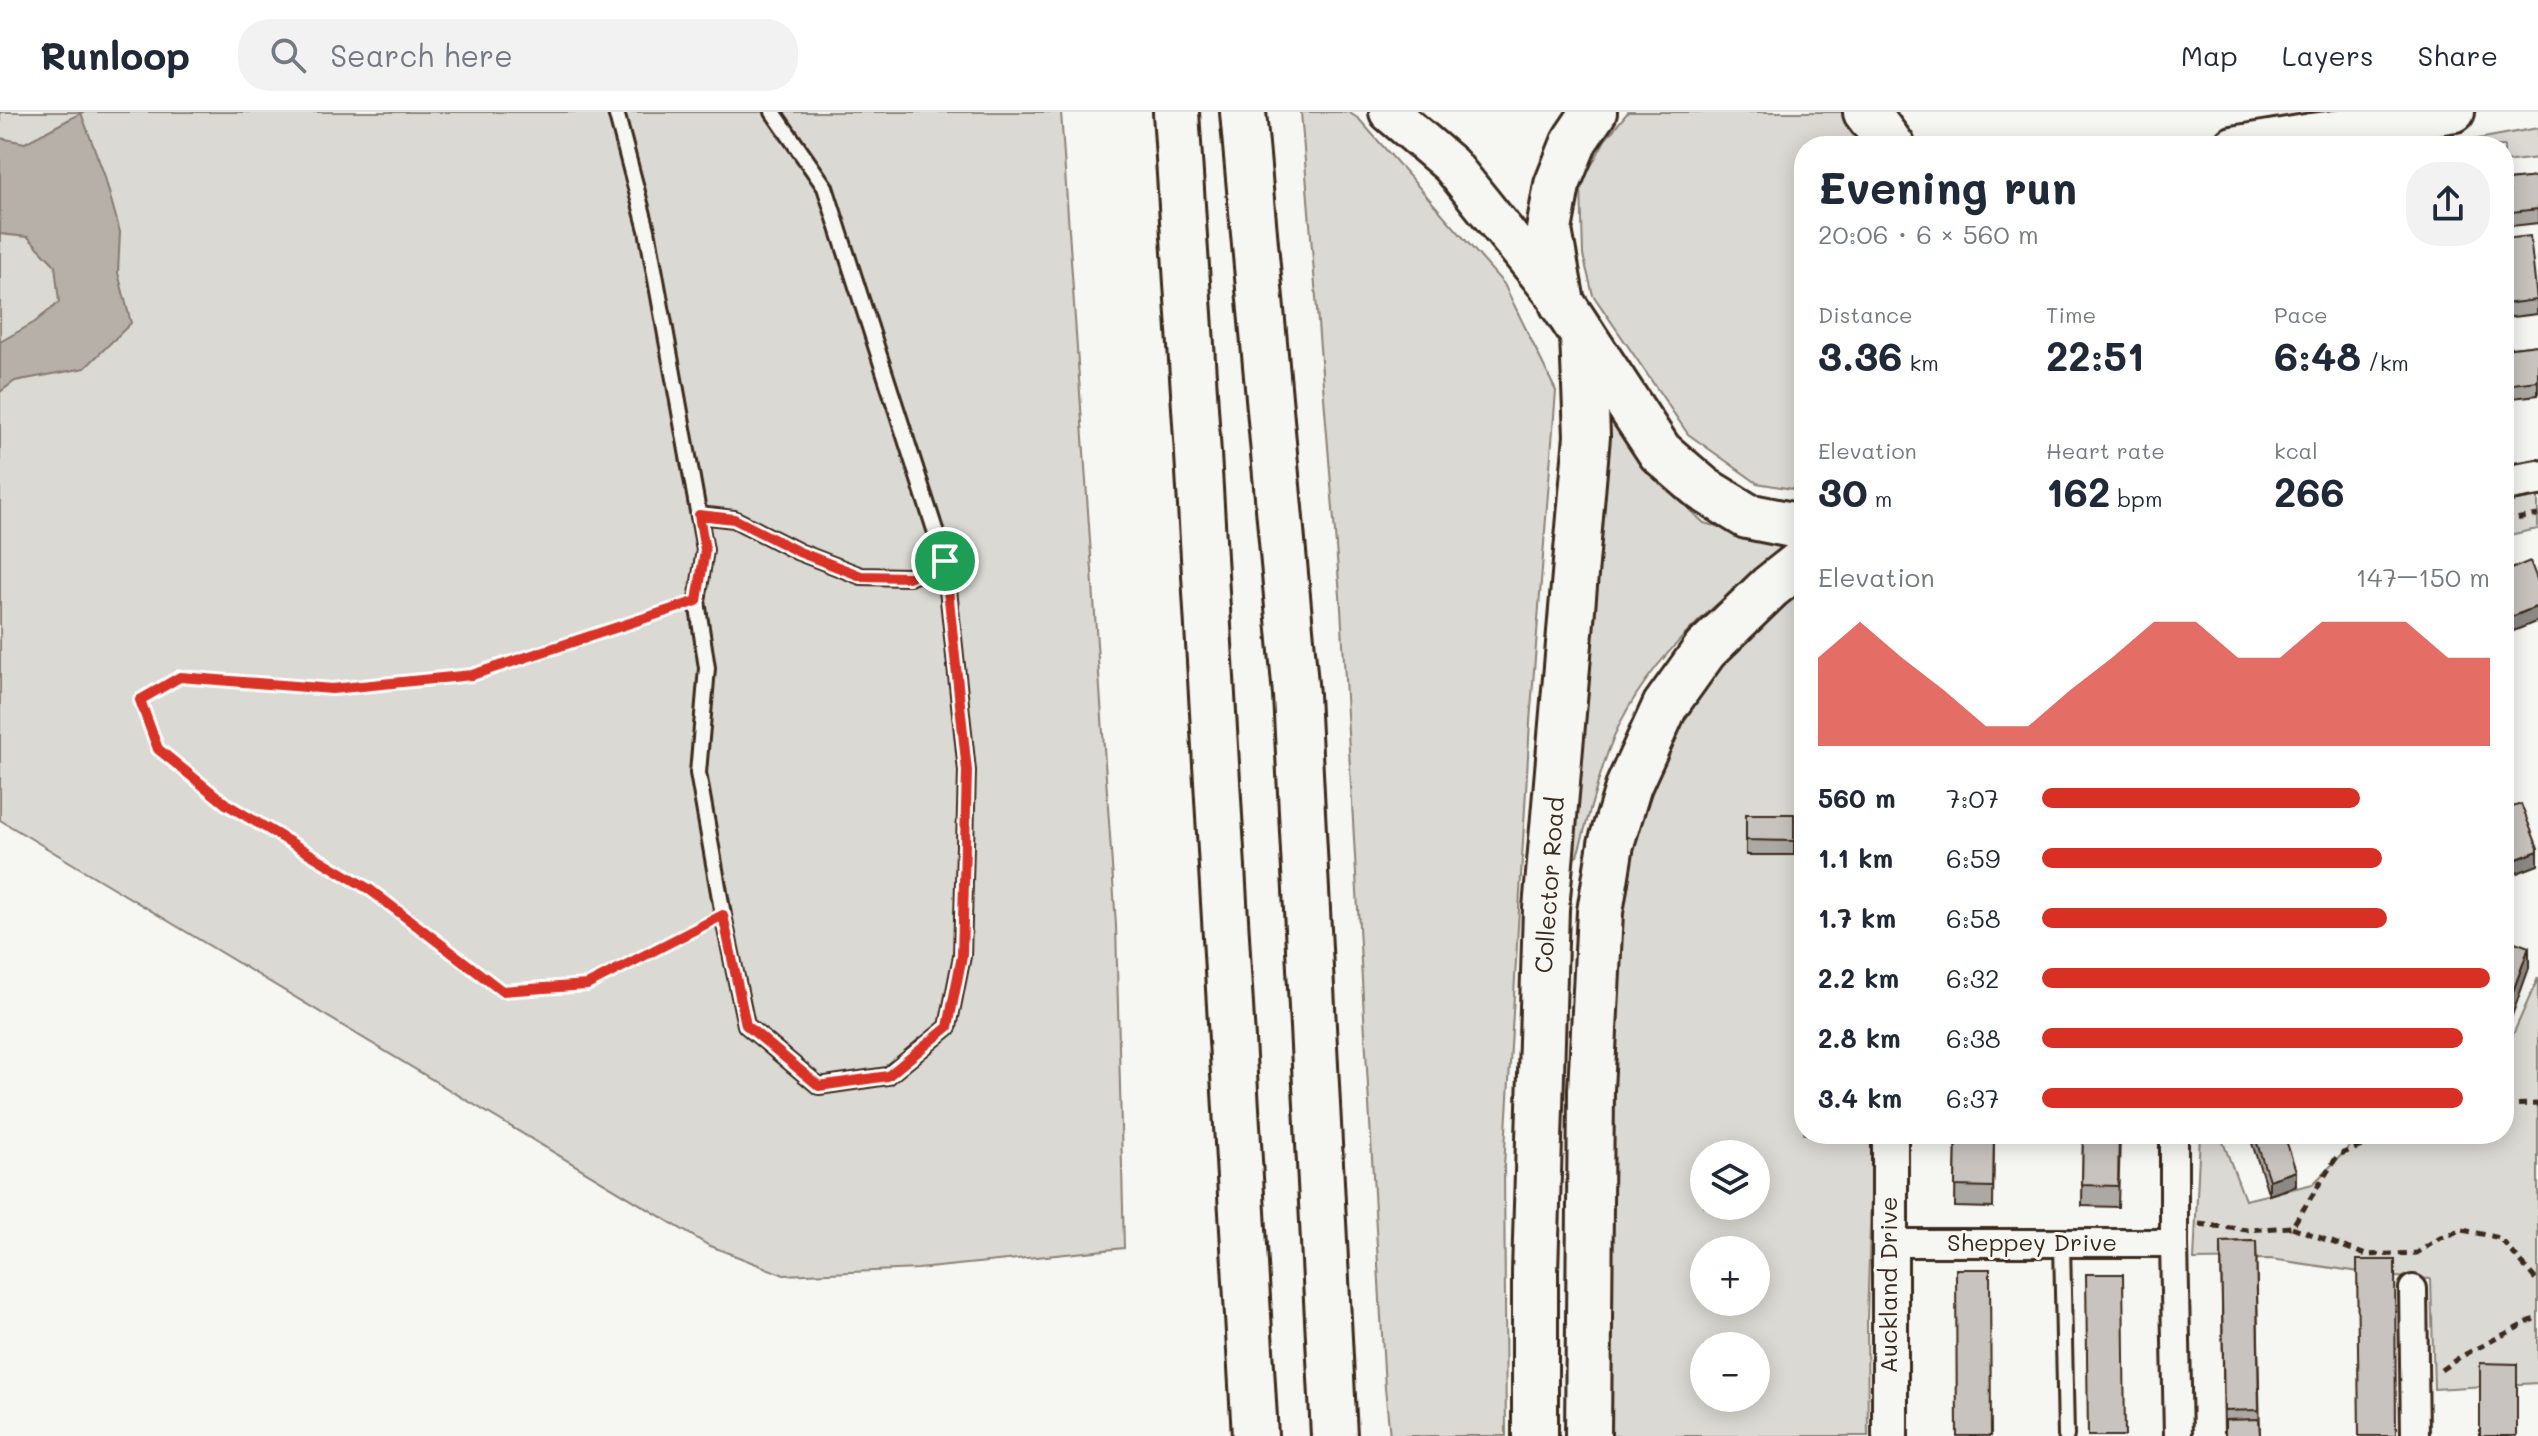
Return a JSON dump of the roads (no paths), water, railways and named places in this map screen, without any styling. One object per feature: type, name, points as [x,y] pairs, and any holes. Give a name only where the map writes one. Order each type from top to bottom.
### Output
[{"type":"highway","points":[[1176,112],[1255,1436]]},
{"type":"highway","points":[[1243,112],[1296,695],[1334,1436]]},
{"type":"highway","name":"Collector Road","points":[[1535,1436],[1535,1272],[1546,909],[1587,436],[1572,319],[1549,230],[1557,185],[1575,140],[1594,112]]},
{"type":"highway","points":[[1572,319],[1660,452],[1703,489],[1747,516],[1794,525]]},
{"type":"highway","points":[[1588,1436],[1591,1090],[1600,912],[1611,844],[1629,785],[1665,706],[1705,650],[1794,568]]},
{"type":"main road","points":[[1389,112],[1451,165],[1572,319]]},
{"type":"main road","points":[[2294,136],[2455,112]]},
{"type":"street","points":[[2514,482],[2538,478]]},
{"type":"street","name":"Auckland Drive","points":[[1890,1144],[1890,1436]]},
{"type":"street","points":[[2174,1144],[2178,1436]]},
{"type":"street","name":"Sheppey Drive","points":[[1889,1243],[2062,1243],[2175,1232]]},
{"type":"street","points":[[2413,1289],[2415,1436]]},
{"type":"lane","points":[[616,112],[647,230],[705,550],[697,601],[707,668],[698,773],[723,915],[746,1025],[819,1086],[888,1076],[948,1027],[962,956],[967,771],[945,561],[825,187],[773,112]]},
{"type":"lane","points":[[699,515],[734,519],[799,552],[861,576],[909,577],[945,561]]},
{"type":"lane","points":[[2062,1243],[2066,1436]]}]
